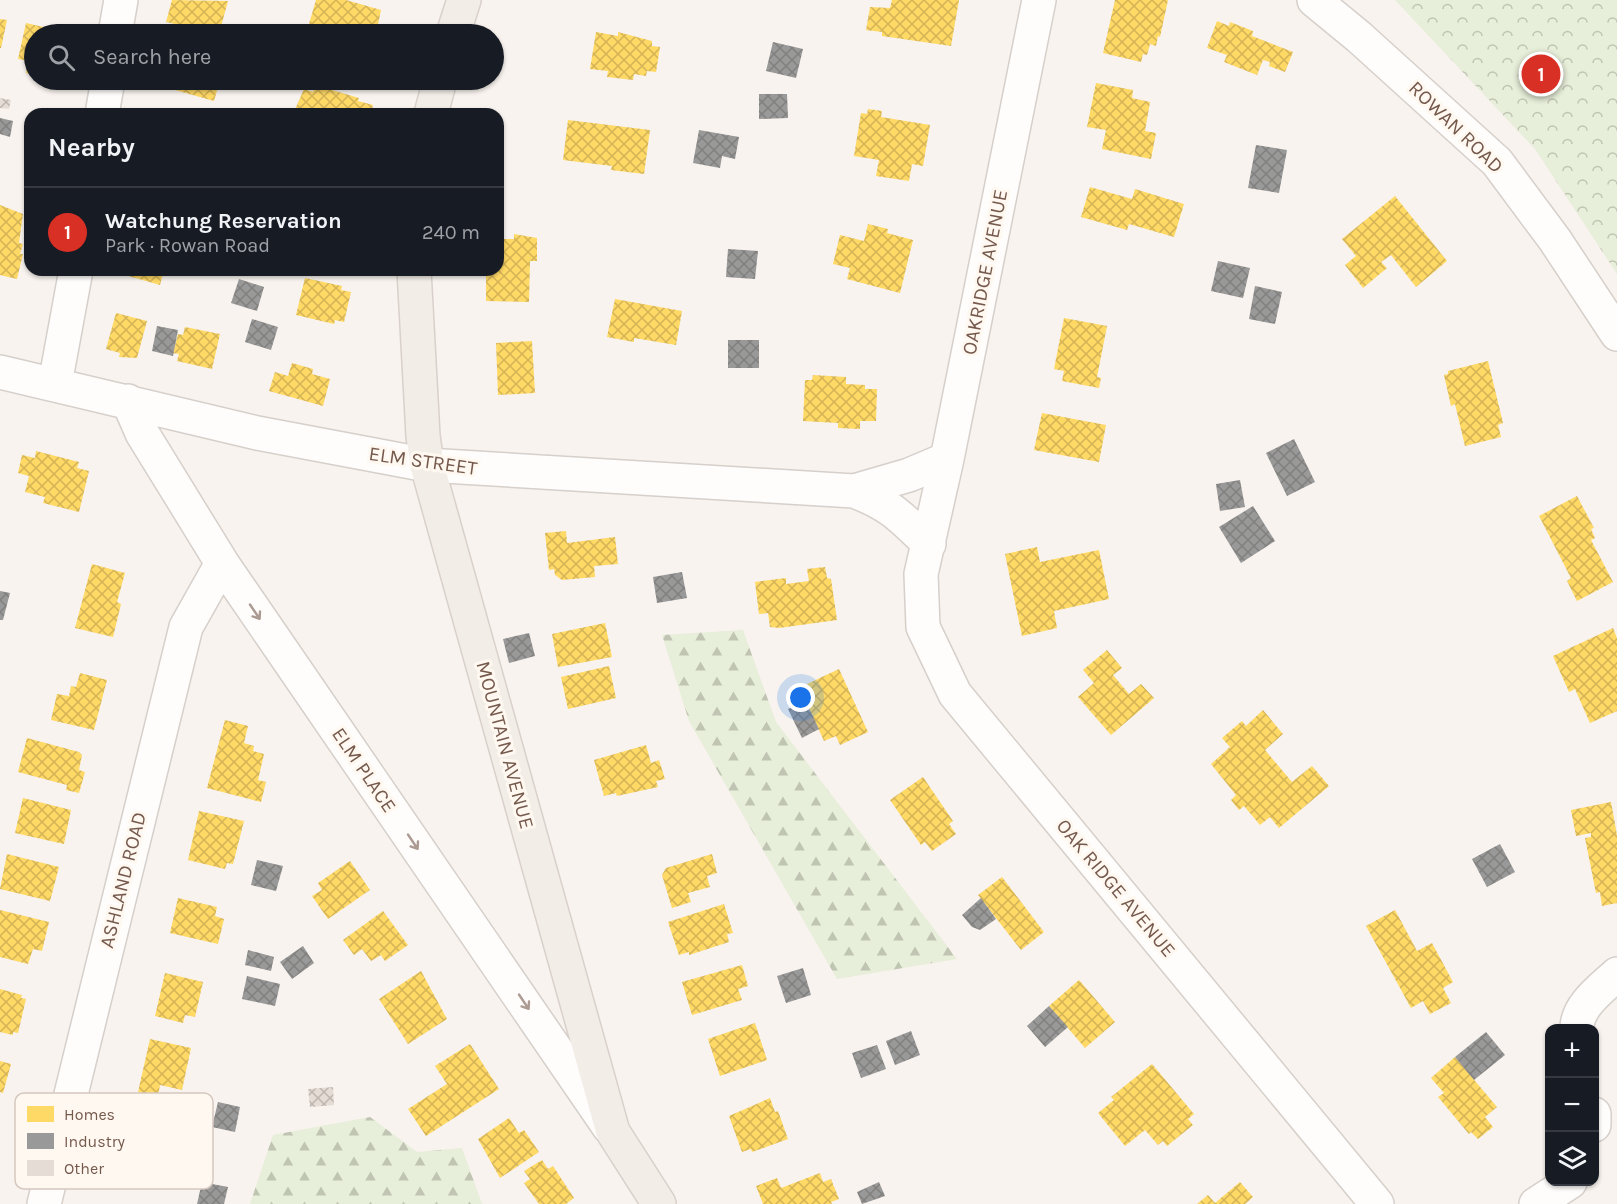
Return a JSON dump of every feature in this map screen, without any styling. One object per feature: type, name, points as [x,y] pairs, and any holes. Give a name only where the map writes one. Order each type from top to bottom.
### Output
[{"type":"main road","points":[[456,24],[464,0]]},
{"type":"main road","points":[[433,108],[437,90]]},
{"type":"main road","name":"MOUNTAIN AVENUE","points":[[414,276],[423,436],[427,465],[613,1132],[659,1204]]},
{"type":"street","points":[[117,24],[121,0]]},
{"type":"street","name":"OAKRIDGE AVENUE","points":[[928,544],[1039,0]]},
{"type":"street","name":"ROWAN ROAD","points":[[1314,0],[1359,37],[1497,162],[1555,240],[1617,334]]},
{"type":"street","points":[[103,108],[106,90]]},
{"type":"street","points":[[55,384],[75,276]]},
{"type":"street","name":"ELM STREET","points":[[0,372],[257,433],[427,465],[854,491],[876,499],[900,513],[928,544]]},
{"type":"street","name":"ELM PLACE","points":[[128,401],[142,433],[222,563],[613,1132]]},
{"type":"street","name":"ELM STREET","points":[[854,491],[909,476],[947,459]]},
{"type":"street","name":"OAK RIDGE AVENUE","points":[[928,544],[921,574],[923,627],[955,694],[1377,1204]]},
{"type":"street","name":"ASHLAND ROAD","points":[[71,1093],[186,627],[222,563]]},
{"type":"street","points":[[1577,1024],[1593,995],[1617,974]]},
{"type":"street","points":[[1536,1204],[1564,1186]]},
{"type":"street","name":"ASHLAND ROAD","points":[[44,1204],[48,1189]]},
{"type":"green space","points":[[1395,0],[1617,0],[1617,274],[1535,149]]},
{"type":"green space","points":[[743,630],[776,722],[957,959],[837,979],[689,721],[662,635]]},
{"type":"green space","points":[[370,1117],[417,1152],[462,1148],[482,1204],[250,1204],[273,1135]]},
{"type":"building: Homes","points":[[172,0],[228,1],[222,24],[166,22]]},
{"type":"building: Homes","points":[[316,0],[346,0],[381,10],[378,24],[309,24]]},
{"type":"building: Homes","points":[[892,0],[959,0],[951,46],[882,36],[882,32],[866,30],[870,7],[890,8]]},
{"type":"building: Homes","points":[[1115,0],[1168,0],[1160,37],[1158,36],[1156,46],[1150,44],[1147,55],[1143,54],[1141,62],[1103,53]]},
{"type":"building: Homes","points":[[0,19],[7,20],[1,48],[0,48]]},
{"type":"building: Homes","points":[[1217,21],[1229,26],[1230,22],[1253,31],[1252,36],[1293,52],[1285,72],[1269,66],[1270,62],[1263,60],[1257,75],[1224,62],[1227,55],[1207,48]]},
{"type":"building: Homes","points":[[24,32],[24,60],[18,59]]},
{"type":"building: Homes","points":[[596,32],[618,36],[618,32],[652,41],[652,46],[660,47],[656,72],[647,71],[646,76],[634,74],[633,80],[607,77],[608,71],[590,69]]},
{"type":"building: Homes","points":[[1096,83],[1133,90],[1132,98],[1150,102],[1145,131],[1156,133],[1151,159],[1102,149],[1106,130],[1087,127]]},
{"type":"building: Homes","points":[[175,90],[217,90],[214,101]]},
{"type":"building: Homes","points":[[304,90],[313,92],[314,90],[332,90],[359,98],[358,101],[373,105],[372,108],[296,108]]},
{"type":"building: Homes","points":[[868,109],[882,111],[881,117],[930,125],[923,166],[912,164],[909,181],[876,176],[879,160],[854,156],[861,113],[867,114]]},
{"type":"building: Homes","points":[[568,120],[650,130],[644,174],[611,170],[612,166],[563,160]]},
{"type":"building: Homes","points":[[1090,187],[1132,199],[1135,189],[1184,204],[1174,237],[1129,224],[1127,230],[1081,217]]},
{"type":"building: Homes","points":[[1395,196],[1447,261],[1416,287],[1391,255],[1381,262],[1387,268],[1363,288],[1345,265],[1356,256],[1342,239]]},
{"type":"building: Homes","points":[[0,205],[23,214],[19,243],[23,244],[20,254],[23,254],[17,279],[0,275]]},
{"type":"building: Homes","points":[[868,224],[888,229],[887,233],[913,240],[900,293],[847,279],[850,268],[833,264],[840,235],[864,241]]},
{"type":"building: Homes","points":[[514,234],[537,238],[537,261],[530,261],[529,302],[486,301],[486,276],[504,276],[504,239],[514,239]]},
{"type":"building: Homes","points":[[128,276],[162,276],[160,285]]},
{"type":"building: Homes","points":[[305,278],[342,286],[341,290],[351,292],[344,322],[335,320],[334,324],[296,315]]},
{"type":"building: Homes","points":[[615,299],[682,311],[676,345],[634,338],[634,342],[607,337]]},
{"type":"building: Homes","points":[[116,313],[147,321],[137,358],[119,357],[120,353],[106,349]]},
{"type":"building: Homes","points":[[1064,318],[1107,326],[1097,377],[1101,378],[1099,388],[1062,381],[1064,371],[1054,369]]},
{"type":"building: Homes","points":[[185,327],[220,334],[212,369],[177,361],[179,354],[173,353],[178,334],[183,335]]},
{"type":"building: Homes","points":[[532,341],[535,393],[498,395],[496,343]]},
{"type":"building: Homes","points":[[1488,361],[1503,423],[1498,425],[1501,437],[1465,446],[1455,404],[1451,406],[1444,375],[1448,374],[1448,371]]},
{"type":"building: Homes","points":[[292,363],[313,369],[312,374],[330,379],[323,406],[269,391],[275,372],[288,376]]},
{"type":"building: Homes","points":[[813,375],[846,377],[846,384],[865,385],[865,389],[877,389],[876,421],[860,421],[860,429],[838,428],[838,423],[803,421],[805,380],[812,380]]},
{"type":"building: Homes","points":[[1042,413],[1106,425],[1099,462],[1034,450]]},
{"type":"building: Homes","points":[[36,451],[79,462],[77,468],[89,471],[79,512],[43,503],[45,497],[25,492],[29,476],[18,473],[22,455],[35,458]]},
{"type":"building: Homes","points":[[1577,496],[1594,528],[1591,529],[1595,538],[1591,540],[1613,582],[1577,601],[1567,581],[1571,578],[1539,516]]},
{"type":"building: Homes","points":[[566,531],[567,543],[615,537],[618,564],[594,566],[595,577],[562,580],[555,575],[554,569],[549,570],[545,533]]},
{"type":"building: Homes","points":[[1037,547],[1040,562],[1099,550],[1109,599],[1054,611],[1057,628],[1022,636],[1005,554]]},
{"type":"building: Homes","points":[[92,564],[125,573],[117,602],[121,604],[113,637],[75,628]]},
{"type":"building: Homes","points":[[825,567],[827,578],[831,579],[837,620],[779,628],[770,627],[768,613],[759,614],[755,582],[786,578],[786,584],[809,581],[807,569]]},
{"type":"building: Homes","points":[[605,623],[612,657],[558,667],[552,634]]},
{"type":"building: Homes","points":[[1613,628],[1617,638],[1617,711],[1590,723],[1575,689],[1569,692],[1553,656]]},
{"type":"building: Homes","points":[[1107,650],[1122,668],[1113,675],[1129,694],[1141,684],[1154,698],[1111,735],[1078,697],[1094,683],[1083,670]]},
{"type":"building: Homes","points":[[609,666],[616,698],[568,709],[561,677]]},
{"type":"building: Homes","points":[[839,669],[868,732],[840,745],[836,736],[824,741],[805,700],[812,696],[807,684]]},
{"type":"building: Homes","points":[[80,673],[107,680],[94,730],[51,720],[57,694],[69,696],[71,686],[76,687]]},
{"type":"building: Homes","points":[[1263,710],[1283,734],[1265,750],[1292,782],[1312,766],[1329,786],[1279,828],[1270,817],[1260,825],[1244,806],[1239,810],[1231,800],[1236,795],[1211,764],[1230,747],[1222,738],[1242,721],[1246,726]]},
{"type":"building: Homes","points":[[225,720],[248,726],[244,743],[254,746],[253,751],[264,754],[258,780],[266,782],[261,802],[207,788]]},
{"type":"building: Homes","points":[[27,738],[79,752],[82,755],[79,770],[85,772],[79,793],[66,790],[67,785],[18,772]]},
{"type":"building: Homes","points":[[646,745],[651,763],[659,760],[665,779],[656,781],[658,787],[617,796],[616,793],[604,796],[594,760]]},
{"type":"building: Homes","points":[[923,777],[953,821],[949,824],[956,834],[932,851],[925,842],[921,845],[890,800]]},
{"type":"building: Homes","points":[[23,798],[71,810],[64,844],[15,833]]},
{"type":"building: Homes","points":[[1611,802],[1617,835],[1617,903],[1602,906],[1600,892],[1596,893],[1585,838],[1591,837],[1591,833],[1576,836],[1571,810]]},
{"type":"building: Homes","points":[[199,811],[244,821],[233,864],[227,863],[225,869],[188,860]]},
{"type":"building: Homes","points":[[7,854],[59,867],[50,901],[0,889]]},
{"type":"building: Homes","points":[[712,854],[717,873],[707,876],[710,887],[688,893],[691,902],[672,908],[662,875],[666,868]]},
{"type":"building: Homes","points":[[350,861],[370,890],[328,919],[312,896],[322,890],[318,883]]},
{"type":"building: Homes","points":[[1002,877],[1044,932],[1021,950],[978,895]]},
{"type":"building: Homes","points":[[178,898],[217,907],[215,916],[224,919],[218,944],[170,933]]},
{"type":"building: Homes","points":[[724,904],[733,933],[727,934],[729,942],[689,955],[689,952],[679,955],[668,922]]},
{"type":"building: Homes","points":[[0,910],[49,922],[42,951],[33,949],[28,964],[0,957]]},
{"type":"building: Homes","points":[[1395,910],[1417,951],[1432,943],[1453,982],[1443,988],[1451,1003],[1430,1014],[1423,1001],[1411,1008],[1366,926]]},
{"type":"building: Homes","points":[[383,911],[408,945],[385,961],[381,955],[371,961],[362,949],[354,955],[343,940]]},
{"type":"building: Homes","points":[[742,965],[748,986],[738,989],[742,1000],[692,1015],[682,982]]},
{"type":"building: Homes","points":[[421,971],[447,1019],[408,1044],[379,999]]},
{"type":"building: Homes","points":[[165,973],[203,982],[195,1017],[185,1015],[183,1023],[155,1016]]},
{"type":"building: Homes","points":[[1079,980],[1115,1022],[1085,1048],[1049,1006]]},
{"type":"building: Homes","points":[[0,989],[22,995],[21,998],[26,999],[18,1033],[13,1032],[13,1035],[0,1032]]},
{"type":"building: Homes","points":[[755,1023],[767,1060],[720,1076],[708,1039]]},
{"type":"building: Homes","points":[[150,1039],[191,1048],[182,1090],[160,1085],[159,1093],[138,1092]]},
{"type":"building: Homes","points":[[470,1044],[499,1089],[426,1136],[408,1109],[447,1084],[435,1066]]},
{"type":"building: Homes","points":[[1455,1057],[1497,1107],[1485,1117],[1493,1127],[1478,1139],[1471,1132],[1469,1134],[1438,1097],[1444,1093],[1431,1078]]},
{"type":"building: Homes","points":[[0,1061],[11,1064],[3,1093],[0,1092]]},
{"type":"building: Homes","points":[[1152,1064],[1194,1114],[1188,1119],[1193,1125],[1167,1146],[1163,1141],[1158,1145],[1145,1130],[1125,1146],[1098,1113],[1114,1100],[1111,1097]]},
{"type":"building: Homes","points":[[770,1098],[775,1112],[778,1111],[788,1139],[752,1152],[751,1149],[742,1152],[729,1116]]},
{"type":"building: Homes","points":[[509,1118],[519,1133],[524,1130],[539,1152],[500,1178],[478,1139]]},
{"type":"building: Homes","points":[[542,1160],[548,1169],[553,1166],[574,1198],[566,1204],[539,1204],[524,1183],[530,1179],[524,1171]]},
{"type":"building: Homes","points":[[820,1173],[823,1182],[831,1179],[839,1199],[831,1202],[832,1204],[763,1204],[756,1186],[777,1178],[781,1188]]},
{"type":"building: Homes","points":[[1240,1182],[1253,1197],[1245,1204],[1197,1204],[1208,1195],[1215,1203]]},
{"type":"building: Industry","points":[[773,42],[803,49],[796,78],[766,71]]},
{"type":"building: Industry","points":[[759,94],[787,94],[788,118],[759,119]]},
{"type":"building: Industry","points":[[0,118],[13,121],[10,137],[0,134]]},
{"type":"building: Industry","points":[[699,130],[739,137],[735,159],[722,156],[720,168],[693,163]]},
{"type":"building: Industry","points":[[1256,145],[1287,150],[1279,193],[1248,188]]},
{"type":"building: Industry","points":[[728,249],[758,251],[755,279],[726,277]]},
{"type":"building: Industry","points":[[1218,261],[1250,268],[1243,298],[1211,291]]},
{"type":"building: Industry","points":[[239,279],[264,287],[257,311],[231,303]]},
{"type":"building: Industry","points":[[1255,286],[1282,292],[1275,324],[1249,319]]},
{"type":"building: Industry","points":[[252,319],[278,327],[271,350],[245,342]]},
{"type":"building: Industry","points":[[157,326],[178,330],[173,356],[152,351]]},
{"type":"building: Industry","points":[[728,340],[759,340],[759,368],[728,368]]},
{"type":"building: Industry","points":[[1294,439],[1315,482],[1287,496],[1266,453]]},
{"type":"building: Industry","points":[[1240,480],[1245,507],[1220,511],[1216,484]]},
{"type":"building: Industry","points":[[1253,506],[1275,541],[1241,563],[1219,527]]},
{"type":"building: Industry","points":[[682,572],[687,598],[657,603],[653,577]]},
{"type":"building: Industry","points":[[0,591],[10,593],[3,620],[0,620]]},
{"type":"building: Industry","points":[[529,633],[535,656],[509,663],[503,639]]},
{"type":"building: Industry","points":[[805,700],[819,729],[802,738],[788,709]]},
{"type":"building: Industry","points":[[1500,844],[1515,872],[1487,887],[1472,859]]},
{"type":"building: Industry","points":[[257,860],[283,866],[276,891],[251,885]]},
{"type":"building: Industry","points":[[981,898],[996,919],[980,930],[972,927],[962,915]]},
{"type":"building: Industry","points":[[303,946],[314,963],[292,979],[280,962]]},
{"type":"building: Industry","points":[[248,950],[274,957],[271,971],[245,965]]},
{"type":"building: Industry","points":[[803,968],[811,995],[786,1003],[777,976]]},
{"type":"building: Industry","points":[[247,976],[280,984],[275,1006],[242,999]]},
{"type":"building: Industry","points":[[1049,1006],[1068,1027],[1045,1047],[1027,1026]]},
{"type":"building: Industry","points":[[911,1031],[920,1055],[895,1065],[886,1041]]},
{"type":"building: Industry","points":[[1486,1032],[1505,1055],[1474,1080],[1455,1057]]},
{"type":"building: Industry","points":[[877,1045],[886,1069],[861,1078],[852,1053]]},
{"type":"building: Industry","points":[[218,1102],[240,1107],[235,1132],[213,1127]]},
{"type":"building: Industry","points":[[879,1182],[885,1196],[862,1204],[857,1192]]},
{"type":"building: Industry","points":[[213,1184],[228,1187],[224,1204],[197,1204],[200,1189],[213,1189]]},
{"type":"building: Other","points":[[0,98],[11,100],[9,109],[0,108]]},
{"type":"building: Other","points":[[333,1087],[334,1105],[310,1107],[308,1089]]},
{"type":"place","name":"Watchung Reservation","points":[[1541,74]]}]
